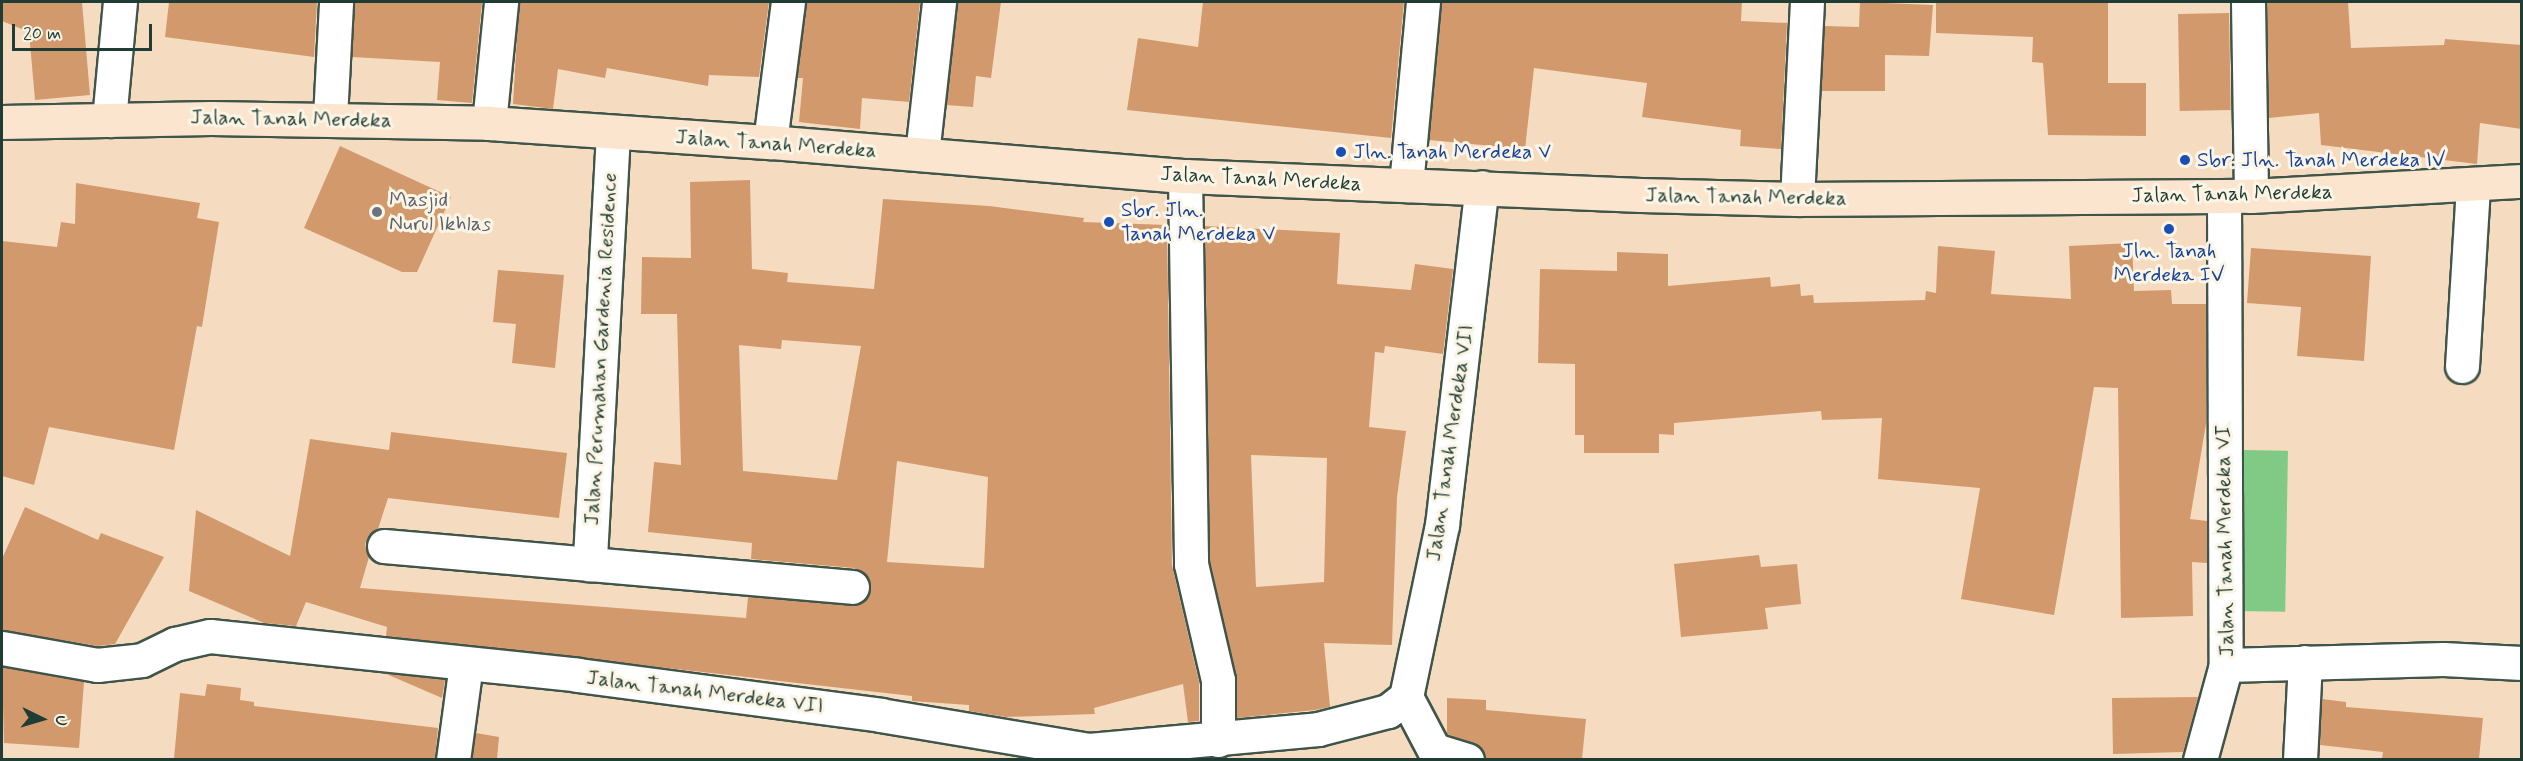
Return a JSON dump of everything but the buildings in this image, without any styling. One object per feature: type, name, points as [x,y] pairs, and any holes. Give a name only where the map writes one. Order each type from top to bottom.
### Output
[{"type":"street","points":[[109,120],[120,2]]},
{"type":"street","points":[[330,118],[336,2]]},
{"type":"street","points":[[489,123],[501,2]]},
{"type":"street","points":[[770,142],[788,2]]},
{"type":"street","points":[[922,154],[939,2]]},
{"type":"street","points":[[1406,185],[1423,2]]},
{"type":"street","points":[[1797,199],[1808,2]]},
{"type":"street","name":"Jalan Tanah Merdeka VI","points":[[2248,2],[2237,196],[2226,665],[2443,659],[2522,663]]},
{"type":"street","name":"Jalan Tanah Merdeka","points":[[2,122],[330,118],[489,123],[770,142],[1185,176],[1797,199],[2237,196],[2522,182]]},
{"type":"street","name":"Jalan Perumahan Gardenia Residence","points":[[590,564],[612,133]]},
{"type":"street","points":[[1185,176],[1191,564],[1218,680],[1218,740]]},
{"type":"street","points":[[2462,366],[2472,184]]},
{"type":"street","name":"Jalan Tanah Merdeka VII","points":[[2,648],[97,665],[142,660],[175,644],[210,636],[466,664],[880,715],[1088,755],[1318,729],[1388,711],[1406,697],[1443,525],[1482,187]]},
{"type":"street","points":[[384,546],[852,587]]},
{"type":"street","points":[[2300,759],[2305,662]]},
{"type":"street","points":[[453,759],[466,664]]},
{"type":"street","points":[[2200,759],[2226,665]]},
{"type":"street","points":[[1406,697],[1434,750],[1467,759]]},
{"type":"green space","points":[[2241,450],[2288,451],[2285,612],[2238,611]]},
{"type":"place","name":"Jln. Tanah Merdeka V","points":[[1341,152]]},
{"type":"place","name":"Sbr. Jln. Tanah Merdeka IV","points":[[2185,160]]},
{"type":"place","name":"Masjid Nurul Ikhlas","points":[[377,212]]},
{"type":"place","name":"Sbr. Jln. Tanah Merdeka V","points":[[1109,222]]},
{"type":"place","name":"Jln. Tanah Merdeka IV","points":[[2169,229]]}]
